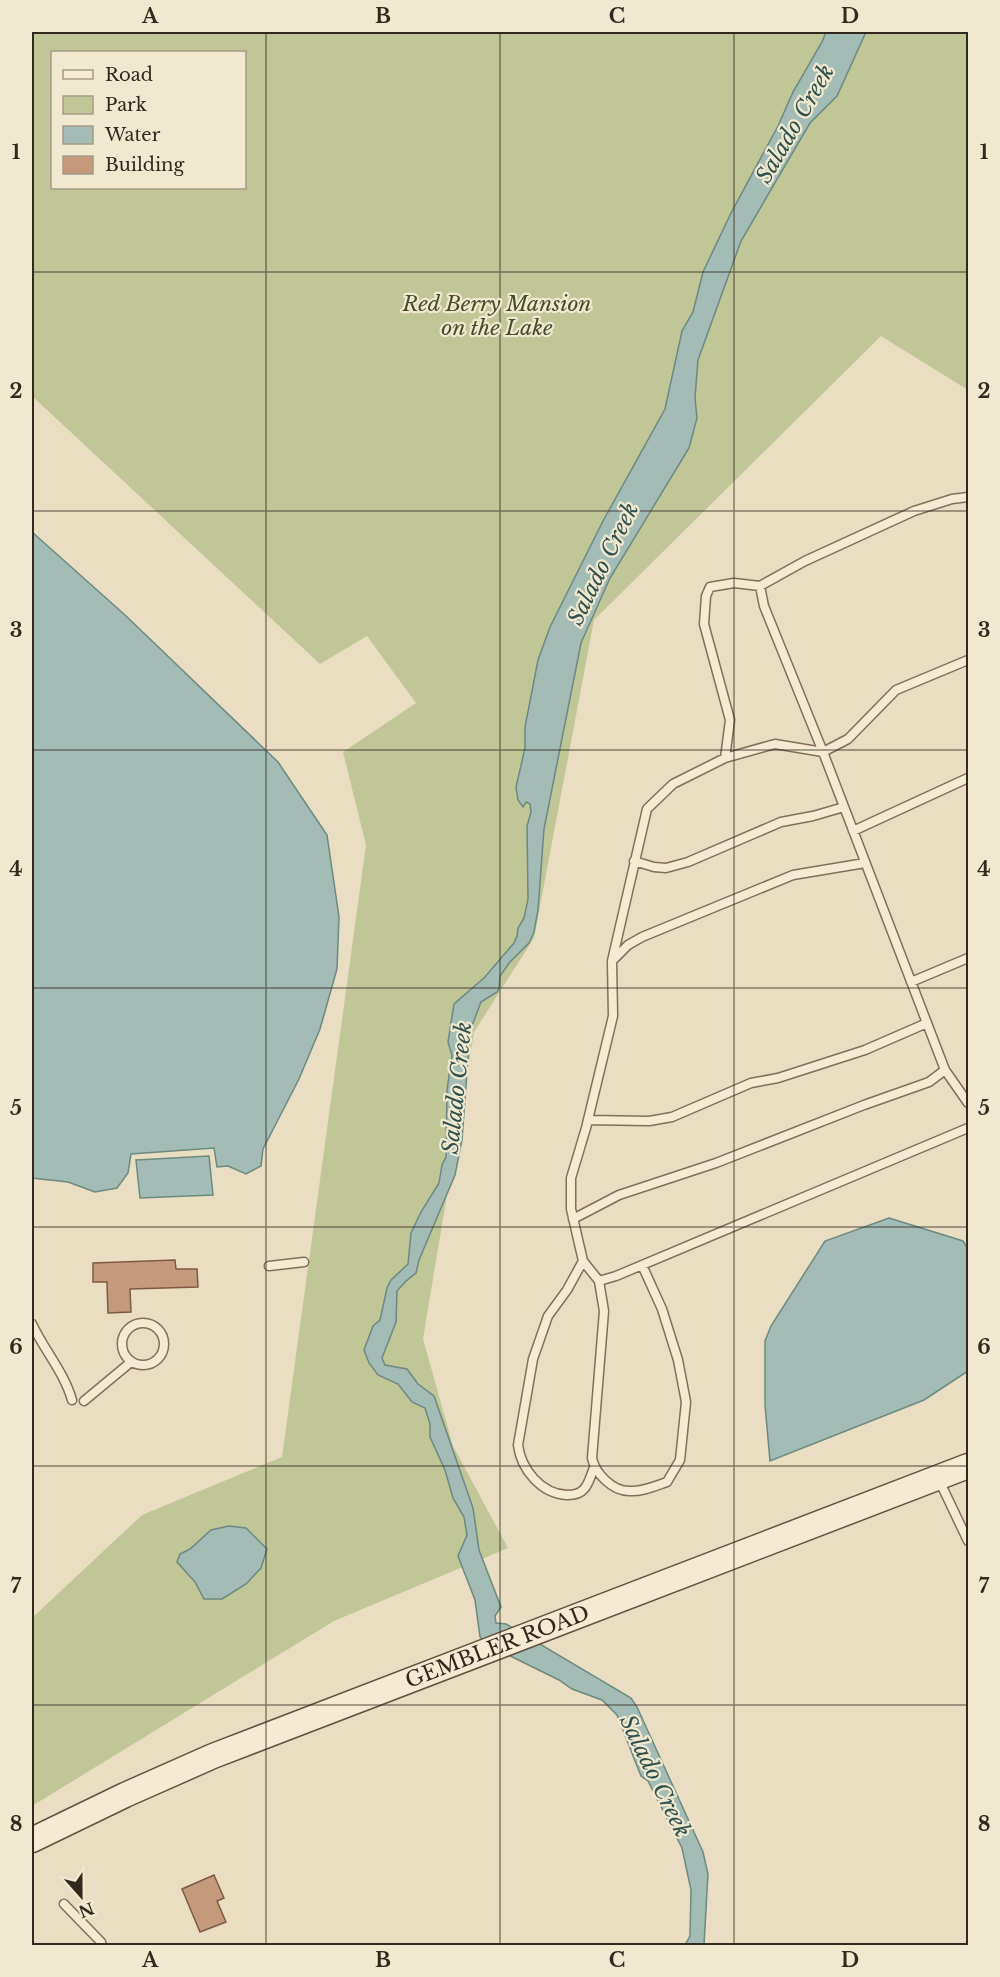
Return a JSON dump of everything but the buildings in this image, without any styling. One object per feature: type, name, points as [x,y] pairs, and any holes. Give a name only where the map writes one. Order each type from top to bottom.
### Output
[{"type":"main road","name":"GEMBLER ROAD","points":[[32,1840],[202,1761],[969,1466]]},
{"type":"lane","points":[[725,758],[730,720],[704,624],[706,596],[710,587],[734,583],[760,586],[805,561],[914,511],[952,499],[969,497]]},
{"type":"lane","points":[[760,586],[764,606],[823,752],[945,1070],[969,1103]]},
{"type":"lane","points":[[642,1265],[662,1309],[678,1360],[686,1402],[680,1460],[667,1482],[648,1489],[627,1492],[609,1484],[594,1467],[592,1458],[604,1311],[599,1281],[583,1261],[571,1209],[571,1178],[588,1120],[613,1016],[612,961],[647,809],[673,784],[725,758],[775,744],[823,752],[848,739],[896,690],[969,660]]},
{"type":"lane","points":[[853,831],[969,778]]},
{"type":"lane","points":[[634,861],[666,868],[688,862],[780,822],[844,807]]},
{"type":"lane","points":[[612,961],[628,945],[642,937],[793,874],[865,863]]},
{"type":"lane","points":[[911,982],[969,958]]},
{"type":"lane","points":[[588,1120],[649,1121],[672,1117],[751,1083],[778,1078],[866,1050],[927,1023]]},
{"type":"lane","points":[[573,1219],[619,1196],[716,1163],[929,1082],[945,1070]]},
{"type":"lane","points":[[599,1281],[969,1128]]},
{"type":"lane","points":[[583,1261],[567,1290],[548,1316],[533,1359],[518,1445],[520,1457],[531,1476],[547,1490],[559,1495],[574,1495],[584,1489],[594,1467]]},
{"type":"lane","points":[[269,1266],[304,1262]]},
{"type":"lane","points":[[144,1323],[158,1328],[162,1334],[164,1348],[157,1360],[144,1365],[131,1362],[123,1351],[123,1338],[126,1331],[137,1324],[144,1323]]},
{"type":"lane","points":[[32,1324],[42,1345],[67,1383],[72,1400]]},
{"type":"lane","points":[[84,1401],[131,1362]]},
{"type":"lane","points":[[938,1478],[969,1542]]},
{"type":"lane","points":[[64,1904],[101,1942],[102,1946]]},
{"type":"green space","name":"Red Berry Mansion on the Lake","points":[[32,32],[968,32],[968,390],[881,336],[594,620],[534,938],[474,1032],[423,1339],[453,1446],[508,1548],[334,1621],[32,1806],[32,1618],[142,1515],[282,1457],[366,845],[343,752],[416,703],[367,636],[320,664],[32,396]]},
{"type":"water","name":"Salado Creek","points":[[826,32],[866,32],[837,96],[810,123],[741,241],[698,360],[695,398],[697,418],[689,448],[610,578],[581,643],[544,829],[538,910],[534,932],[529,943],[500,976],[497,992],[481,1002],[470,1031],[462,1140],[455,1175],[419,1260],[416,1273],[397,1291],[396,1322],[382,1358],[385,1365],[407,1369],[418,1384],[434,1396],[473,1508],[479,1550],[501,1607],[495,1616],[496,1623],[506,1624],[631,1698],[637,1707],[703,1852],[708,1874],[704,1945],[685,1945],[690,1936],[691,1890],[682,1848],[648,1781],[641,1776],[617,1715],[602,1700],[572,1689],[559,1680],[486,1644],[480,1637],[475,1600],[458,1556],[467,1535],[464,1517],[453,1498],[445,1470],[430,1437],[430,1424],[425,1408],[412,1402],[398,1384],[378,1375],[369,1363],[364,1350],[373,1326],[380,1320],[391,1280],[408,1264],[411,1233],[439,1183],[446,1157],[447,1090],[452,1055],[448,1042],[454,1004],[484,978],[514,943],[518,928],[524,918],[528,899],[527,826],[531,812],[530,804],[526,802],[523,807],[518,800],[516,787],[525,748],[525,727],[538,660],[550,627],[603,521],[665,409],[682,331],[693,312],[703,272],[793,92]]},
{"type":"water","points":[[32,532],[125,615],[278,762],[327,835],[339,917],[337,969],[320,1029],[299,1079],[263,1149],[261,1166],[246,1174],[228,1166],[217,1167],[214,1148],[131,1154],[128,1173],[117,1188],[95,1192],[68,1182],[32,1178]]},
{"type":"water","points":[[209,1156],[213,1195],[140,1198],[136,1160]]},
{"type":"water","points":[[889,1218],[963,1241],[968,1249],[968,1371],[924,1400],[770,1461],[765,1405],[765,1341],[771,1326],[825,1241]]},
{"type":"water","points":[[229,1526],[246,1528],[267,1549],[261,1568],[246,1584],[222,1599],[204,1599],[195,1582],[177,1562],[180,1554],[190,1549],[211,1530]]}]
